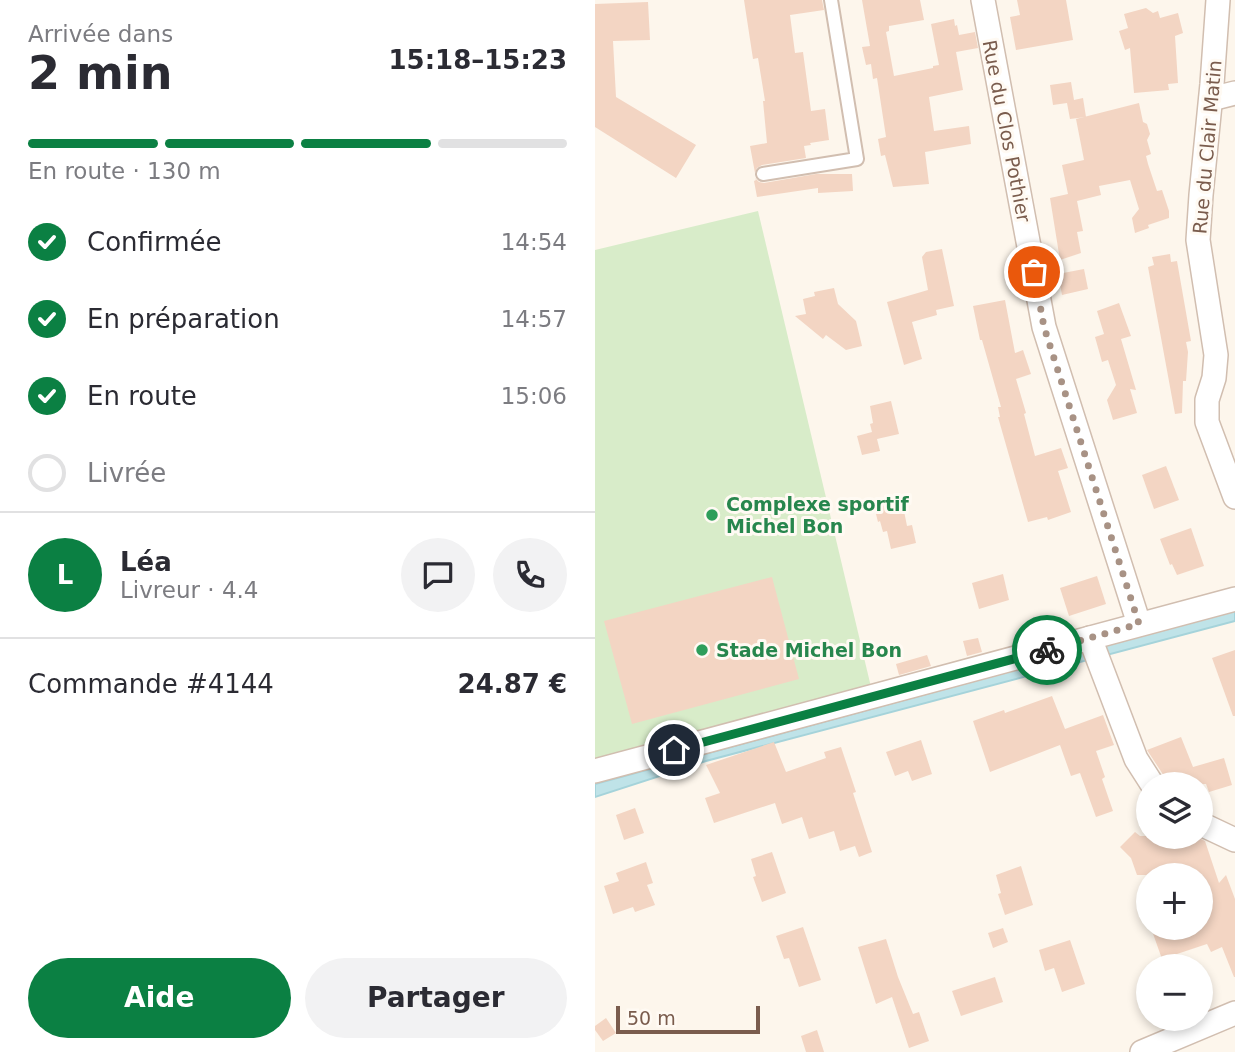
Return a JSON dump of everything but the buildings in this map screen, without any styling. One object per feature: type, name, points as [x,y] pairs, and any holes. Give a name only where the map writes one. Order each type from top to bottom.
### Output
[{"type":"street","name":"Rue du Clos Pothier","points":[[983,0],[1044,327],[1139,624]]},
{"type":"street","name":"Rue du Clair Matin","points":[[1218,0],[1198,240],[1216,355],[1214,378],[1207,400],[1207,422],[1235,496]]},
{"type":"street","points":[[1211,99],[1235,93]]},
{"type":"street","points":[[595,771],[1093,649],[1139,624],[1235,599]]},
{"type":"street","points":[[1093,649],[1136,759],[1144,772]]},
{"type":"street","points":[[1213,830],[1235,840]]},
{"type":"street","points":[[1142,1052],[1235,1013]]},
{"type":"lane","points":[[762,174],[857,159],[831,0]]},
{"type":"green space","name":"Complexe sportif Michel Bon","points":[[758,211],[871,687],[595,759],[595,250]]},
{"type":"water","points":[[1235,610],[1235,621],[706,761],[595,797],[595,784]]},
{"type":"way so far","points":[[1034,272],[1044,327],[1139,624],[1047,650]]},
{"type":"place","name":"Complexe sportif Michel Bon","points":[[712,515]]},
{"type":"place","name":"Stade Michel Bon","points":[[702,650]]},
{"type":"route","points":[[674,750],[1047,650]]}]
